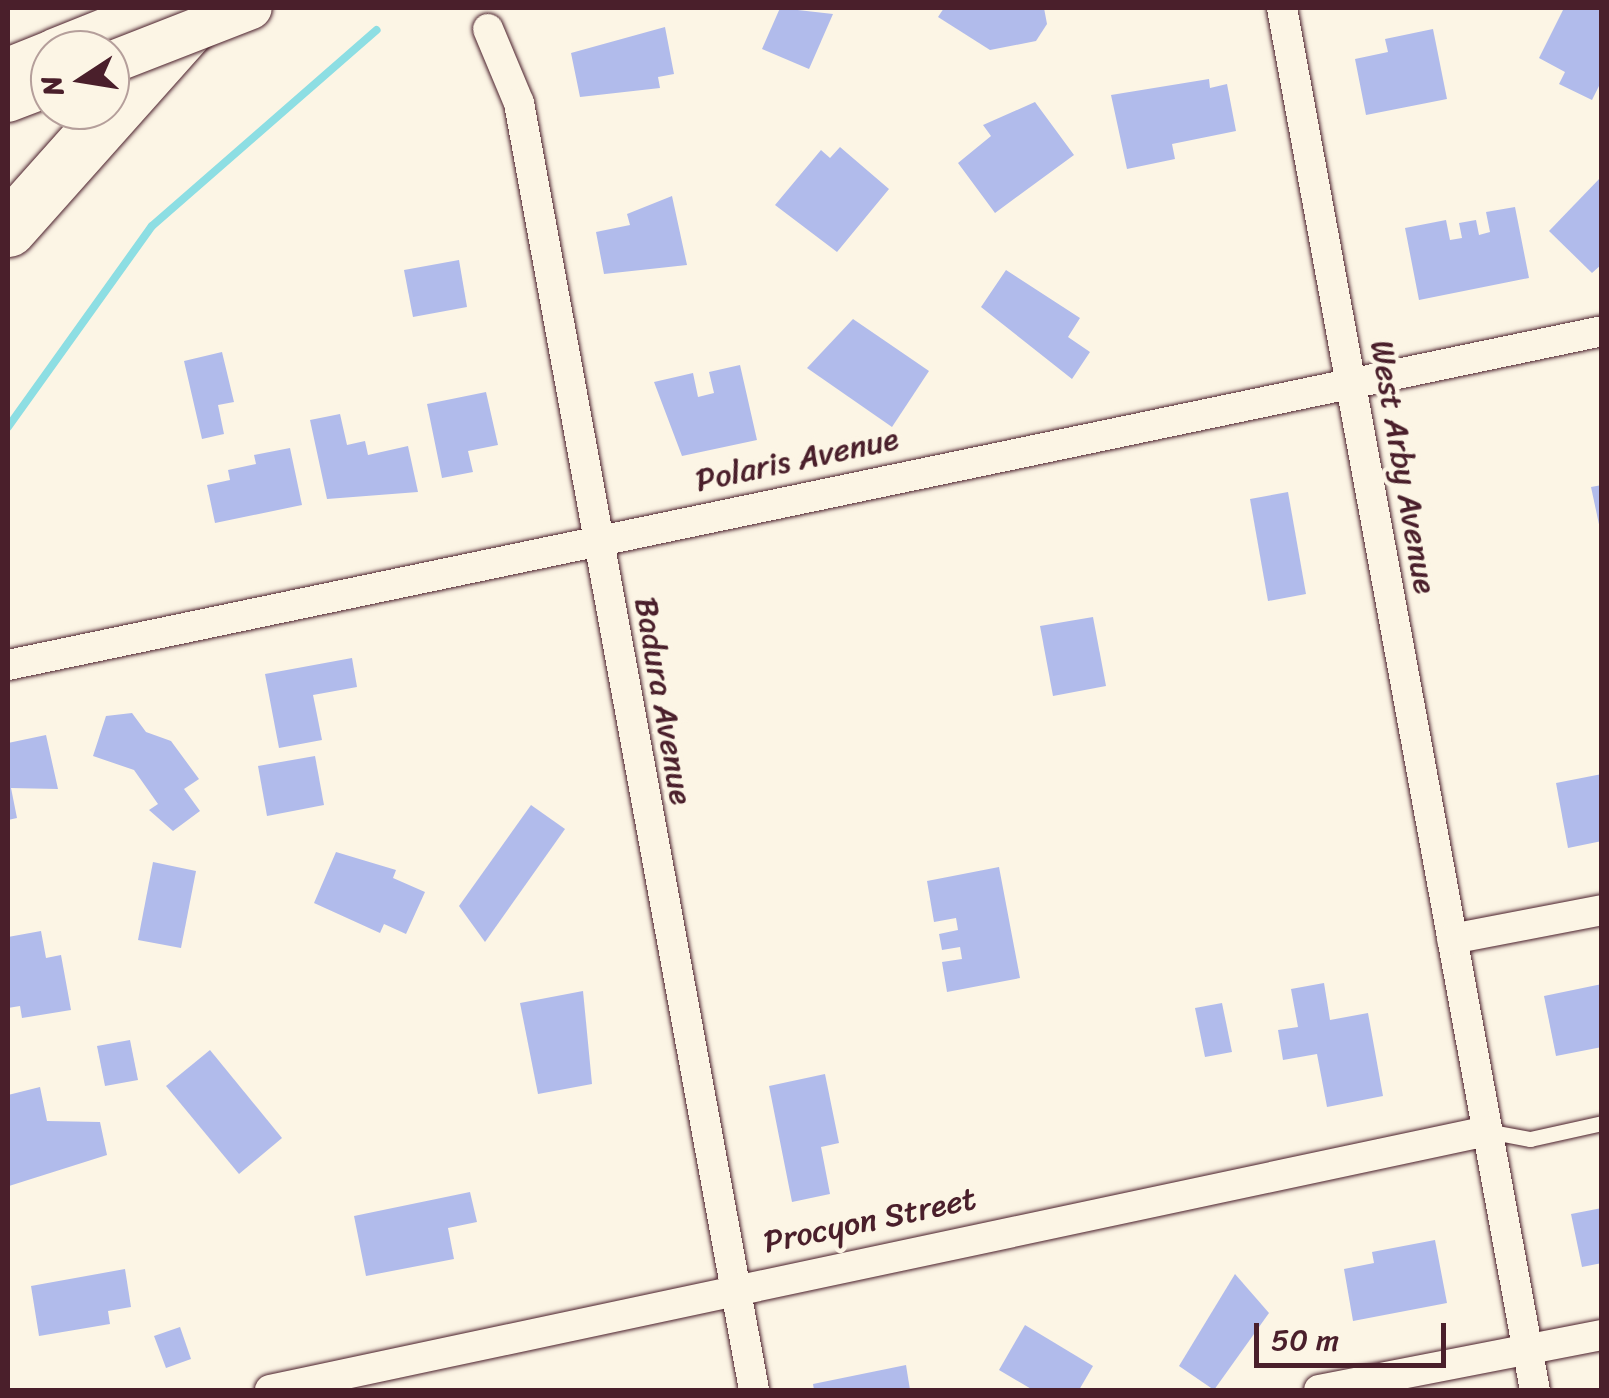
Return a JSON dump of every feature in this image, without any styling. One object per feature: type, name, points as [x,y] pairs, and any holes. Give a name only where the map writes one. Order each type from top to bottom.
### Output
[{"type":"highway","points":[[8,229],[206,8]]},
{"type":"main road","points":[[115,30],[158,8]]},
{"type":"main road","points":[[130,37],[251,8]]},
{"type":"street","name":"West Arby Avenue","points":[[1282,8],[1535,1390]]},
{"type":"street","name":"Badura Avenue","points":[[488,29],[518,103],[754,1390]]},
{"type":"street","name":"Polaris Avenue","points":[[8,665],[597,536],[1602,332]]},
{"type":"street","points":[[1452,939],[1602,910]]},
{"type":"street","name":"Procyon Street","points":[[270,1390],[700,1300],[734,1285],[1486,1131]]},
{"type":"street","points":[[1319,1390],[1602,1335]]},
{"type":"lane","points":[[1486,1131],[1530,1139],[1602,1123]]},
{"type":"building","points":[[780,8],[833,14],[809,69],[762,49]]},
{"type":"building","points":[[944,8],[1044,8],[1047,24],[1036,41],[990,50],[938,17]]},
{"type":"building","points":[[1564,8],[1602,8],[1602,80],[1592,100],[1559,84],[1565,72],[1539,58]]},
{"type":"building","points":[[665,27],[674,74],[658,77],[660,88],[580,97],[571,53]]},
{"type":"building","points":[[1433,29],[1447,99],[1366,115],[1355,59],[1388,52],[1385,39]]},
{"type":"building","points":[[1209,79],[1210,88],[1227,84],[1236,131],[1172,144],[1175,159],[1127,169],[1111,95]]},
{"type":"building","points":[[1035,102],[1074,155],[995,213],[958,163],[991,136],[983,125]]},
{"type":"building","points":[[840,147],[889,189],[837,252],[775,205],[821,150],[830,158]]},
{"type":"building","points":[[1602,176],[1602,264],[1592,273],[1549,231]]},
{"type":"building","points":[[672,196],[687,265],[604,274],[596,232],[630,225],[627,214]]},
{"type":"building","points":[[1515,207],[1529,278],[1419,300],[1405,228],[1446,220],[1450,240],[1462,238],[1459,223],[1476,220],[1479,235],[1490,232],[1486,212]]},
{"type":"building","points":[[459,260],[467,307],[413,317],[404,270]]},
{"type":"building","points":[[1006,270],[1080,318],[1068,337],[1090,352],[1072,379],[981,307]]},
{"type":"building","points":[[853,319],[929,371],[892,427],[807,368]]},
{"type":"building","points":[[222,352],[234,402],[218,405],[224,434],[202,439],[184,361]]},
{"type":"building","points":[[740,365],[757,440],[682,456],[654,382],[693,373],[698,397],[714,393],[709,372]]},
{"type":"building","points":[[486,392],[498,445],[468,451],[473,472],[442,478],[427,404]]},
{"type":"building","points":[[340,414],[347,445],[365,441],[368,455],[408,446],[418,492],[327,499],[310,420]]},
{"type":"building","points":[[290,448],[302,505],[215,523],[207,485],[230,480],[228,470],[256,464],[254,455]]},
{"type":"building","points":[[1602,485],[1602,529],[1600,529],[1591,487]]},
{"type":"building","points":[[1288,492],[1306,594],[1268,601],[1250,499]]},
{"type":"building","points":[[1093,617],[1106,686],[1053,696],[1040,626]]},
{"type":"building","points":[[352,658],[357,687],[313,695],[322,740],[279,748],[265,674]]},
{"type":"building","points":[[132,713],[146,732],[171,741],[199,779],[184,789],[200,811],[173,831],[149,810],[158,804],[134,770],[93,756],[106,716]]},
{"type":"building","points":[[46,735],[58,789],[11,788],[17,818],[8,820],[8,743]]},
{"type":"building","points":[[315,756],[324,805],[267,816],[258,766]]},
{"type":"building","points":[[1602,774],[1602,841],[1568,848],[1556,783]]},
{"type":"building","points":[[531,805],[565,829],[485,942],[459,906]]},
{"type":"building","points":[[336,852],[396,870],[393,878],[425,892],[406,934],[384,924],[380,933],[314,903]]},
{"type":"building","points":[[153,862],[196,871],[181,948],[138,940]]},
{"type":"building","points":[[999,867],[1020,978],[947,992],[942,962],[962,959],[960,947],[942,950],[939,934],[958,930],[956,918],[934,922],[927,881]]},
{"type":"building","points":[[41,931],[46,958],[61,955],[71,1010],[22,1018],[20,1006],[8,1008],[8,937]]},
{"type":"building","points":[[1324,983],[1330,1020],[1368,1013],[1383,1096],[1327,1107],[1317,1054],[1283,1060],[1278,1030],[1298,1027],[1291,989]]},
{"type":"building","points":[[1602,984],[1602,1047],[1556,1056],[1544,996]]},
{"type":"building","points":[[583,991],[592,1084],[538,1094],[520,1003]]},
{"type":"building","points":[[1222,1003],[1232,1052],[1205,1057],[1195,1008]]},
{"type":"building","points":[[130,1040],[138,1080],[105,1086],[97,1046]]},
{"type":"building","points":[[210,1050],[282,1138],[239,1174],[166,1086]]},
{"type":"building","points":[[825,1074],[839,1143],[821,1147],[830,1194],[792,1202],[769,1086]]},
{"type":"building","points":[[40,1087],[47,1121],[100,1122],[107,1155],[9,1186],[8,1095]]},
{"type":"building","points":[[470,1192],[477,1222],[448,1228],[454,1259],[366,1276],[354,1216]]},
{"type":"building","points":[[1602,1208],[1602,1263],[1582,1267],[1571,1214]]},
{"type":"building","points":[[1435,1240],[1447,1303],[1353,1321],[1344,1269],[1374,1263],[1372,1252]]},
{"type":"building","points":[[125,1269],[131,1307],[108,1311],[110,1324],[39,1336],[31,1286]]},
{"type":"building","points":[[1235,1274],[1269,1313],[1214,1390],[1179,1366]]},
{"type":"building","points":[[1025,1325],[1093,1366],[1079,1390],[1033,1390],[999,1370]]},
{"type":"building","points":[[180,1327],[191,1359],[166,1368],[154,1336]]},
{"type":"building","points":[[906,1365],[910,1390],[814,1390],[813,1384]]},
{"type":"waterway","points":[[8,427],[152,226],[377,30]]}]
